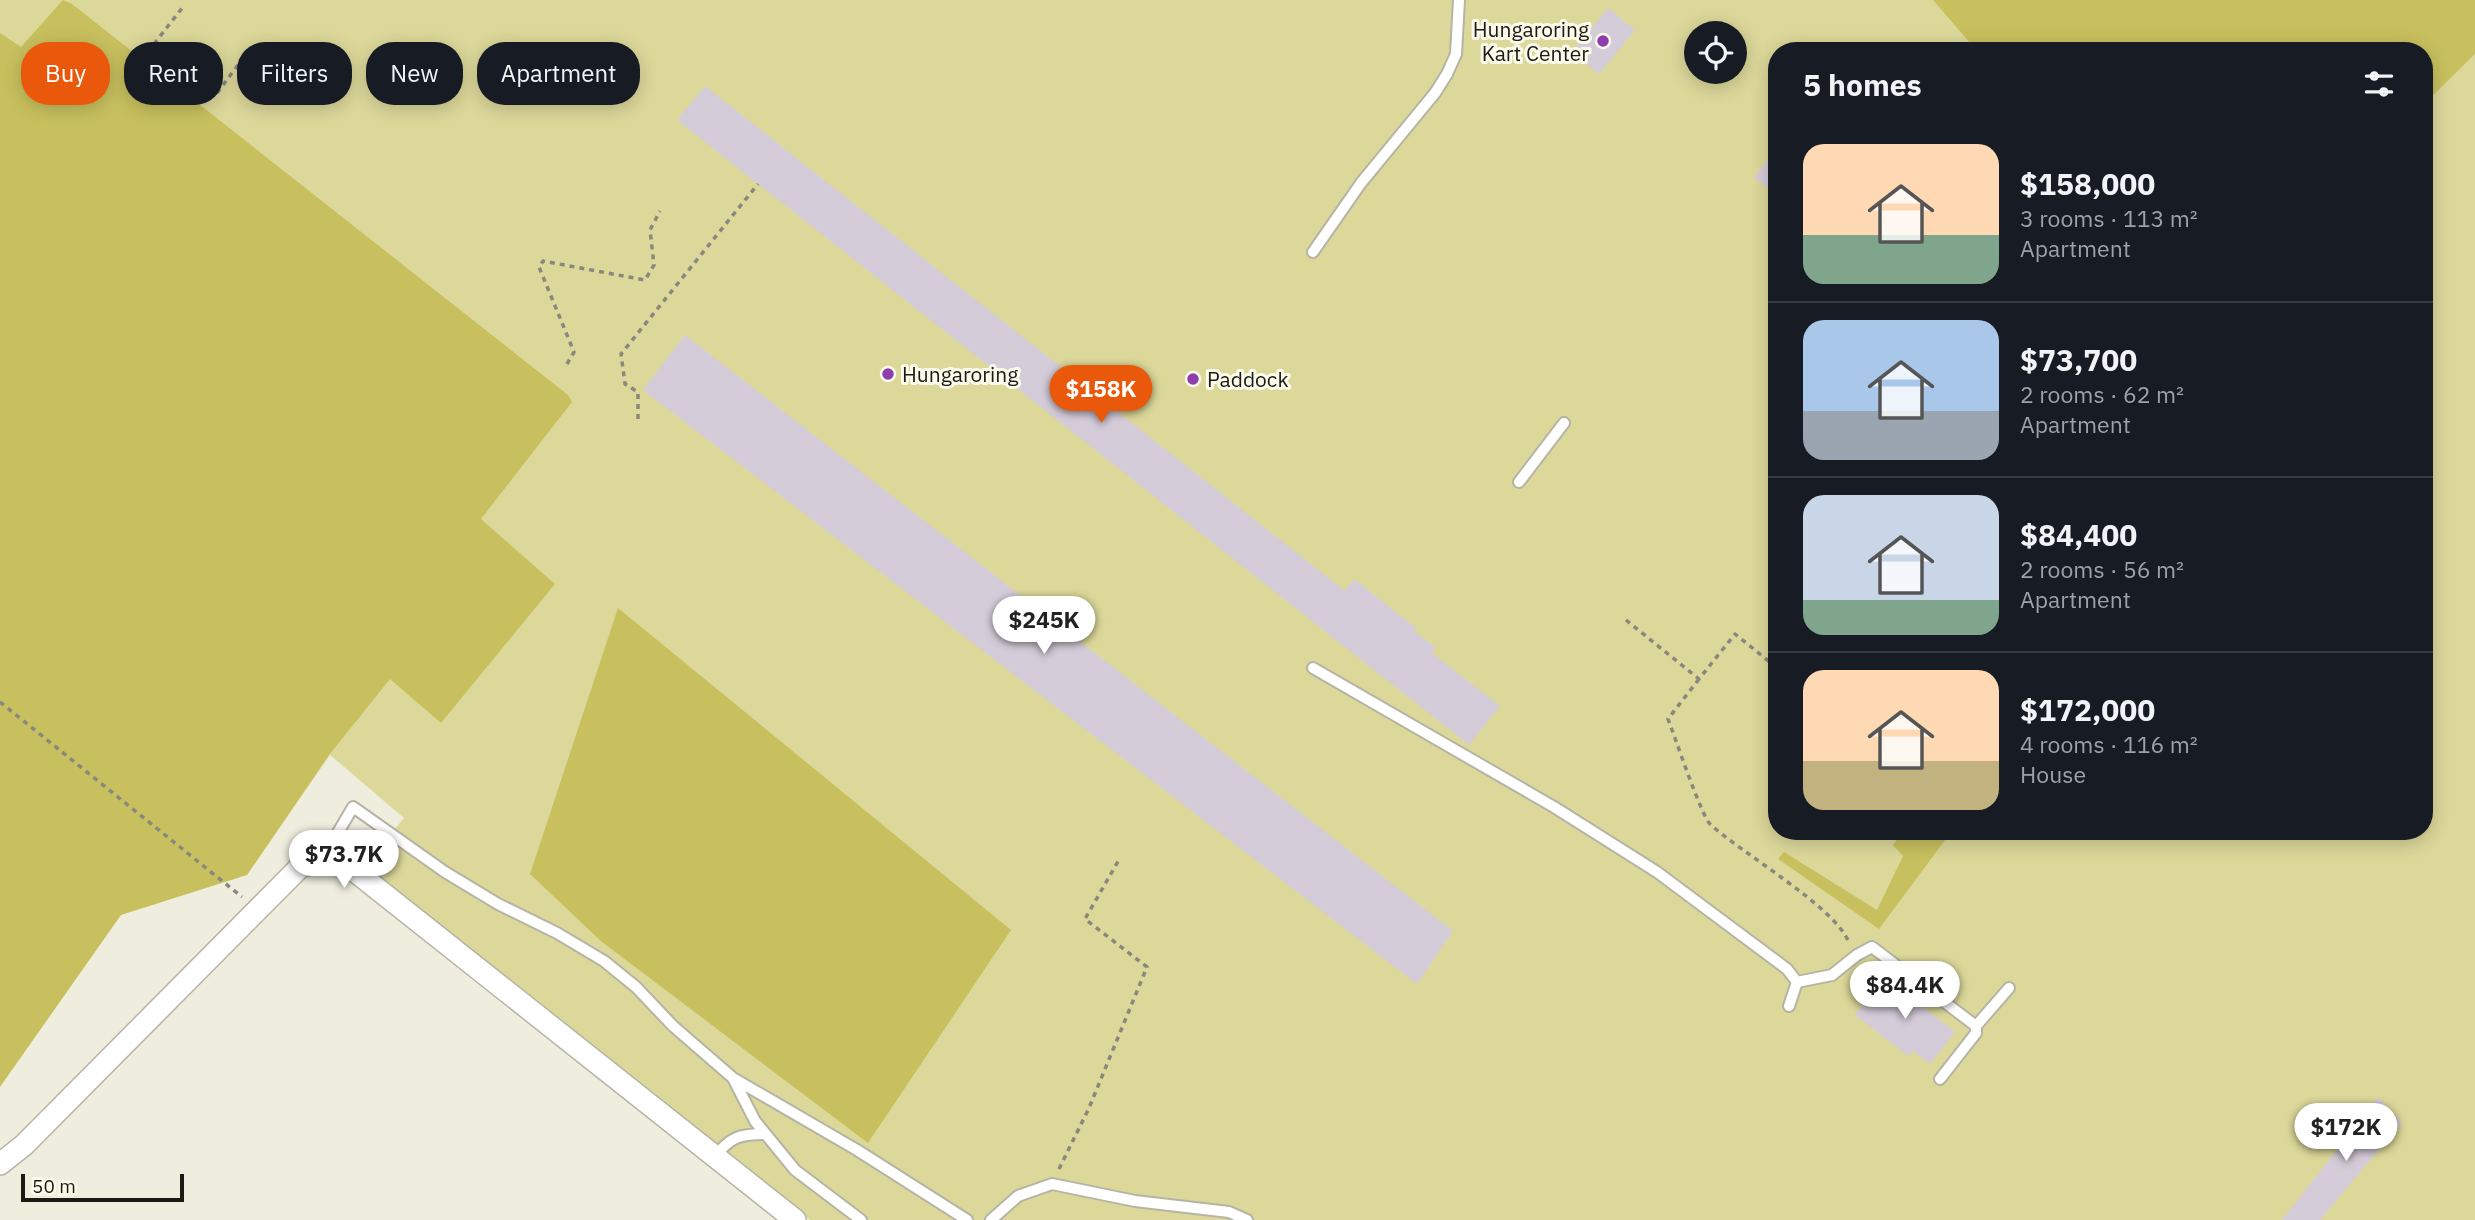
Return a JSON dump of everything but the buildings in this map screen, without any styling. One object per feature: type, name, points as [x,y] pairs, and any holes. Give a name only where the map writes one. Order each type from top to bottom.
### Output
[{"type":"street","points":[[0,1164],[24,1145],[299,868],[323,858],[345,864],[794,1220]]},
{"type":"lane","points":[[1313,252],[1361,183],[1435,93],[1447,74],[1456,54],[1459,0]]},
{"type":"lane","points":[[1519,482],[1564,423]]},
{"type":"lane","points":[[1313,668],[1554,807],[1657,872],[1787,969],[1797,982]]},
{"type":"lane","points":[[323,858],[353,807],[445,872],[604,961],[636,987],[673,1026],[733,1078],[857,1150],[967,1220]]},
{"type":"lane","points":[[1797,982],[1832,975],[1872,947],[1976,1026]]},
{"type":"lane","points":[[1789,1006],[1797,982]]},
{"type":"lane","points":[[1940,1079],[1976,1033],[1976,1026],[2009,988]]},
{"type":"lane","points":[[733,1078],[755,1121],[795,1170],[860,1220]]},
{"type":"lane","points":[[714,1157],[732,1138],[747,1134],[765,1134]]},
{"type":"lane","points":[[991,1220],[1018,1196],[1052,1184],[1135,1201],[1229,1212],[1247,1220]]},
{"type":"path","points":[[156,42],[183,7]]},
{"type":"path","points":[[223,85],[237,66]]},
{"type":"path","points":[[638,419],[638,392],[625,384],[621,354],[758,184]]},
{"type":"path","points":[[567,364],[574,352],[539,267],[543,261],[645,280],[654,265],[650,230],[660,211]]},
{"type":"path","points":[[1626,620],[1699,680]]},
{"type":"path","points":[[1768,661],[1735,635],[1668,719],[1708,822],[1826,914],[1847,936],[1848,950]]},
{"type":"path","points":[[0,702],[258,909]]},
{"type":"path","points":[[1052,1184],[1089,1108],[1147,967],[1085,919],[1120,858]]},
{"type":"shaded area","name":"Hungaroring","points":[[0,0],[2475,0],[2475,1220],[810,1220],[365,865],[404,818],[330,755],[247,875],[0,676]]},
{"type":"shaded area","points":[[63,0],[72,4],[124,45],[124,105],[200,105],[568,395],[572,402],[481,519],[555,584],[441,723],[390,679],[329,755],[247,875],[121,915],[0,1087],[0,33],[21,47],[21,105],[110,105],[110,42],[25,42]]},
{"type":"shaded area","points":[[1933,0],[2475,0],[2475,54],[2433,95],[2433,42],[1969,42]]},
{"type":"shaded area","points":[[618,608],[1011,930],[868,1143],[602,942],[530,874]]},
{"type":"shaded area","points":[[1897,840],[1945,840],[1879,929],[1778,859],[1784,852],[1877,910],[1903,856],[1893,845]]},
{"type":"place","name":"Hungaroring Kart Center","points":[[1603,41]]},
{"type":"place","name":"Hungaroring","points":[[888,374]]},
{"type":"place","name":"Paddock","points":[[1193,379]]}]
